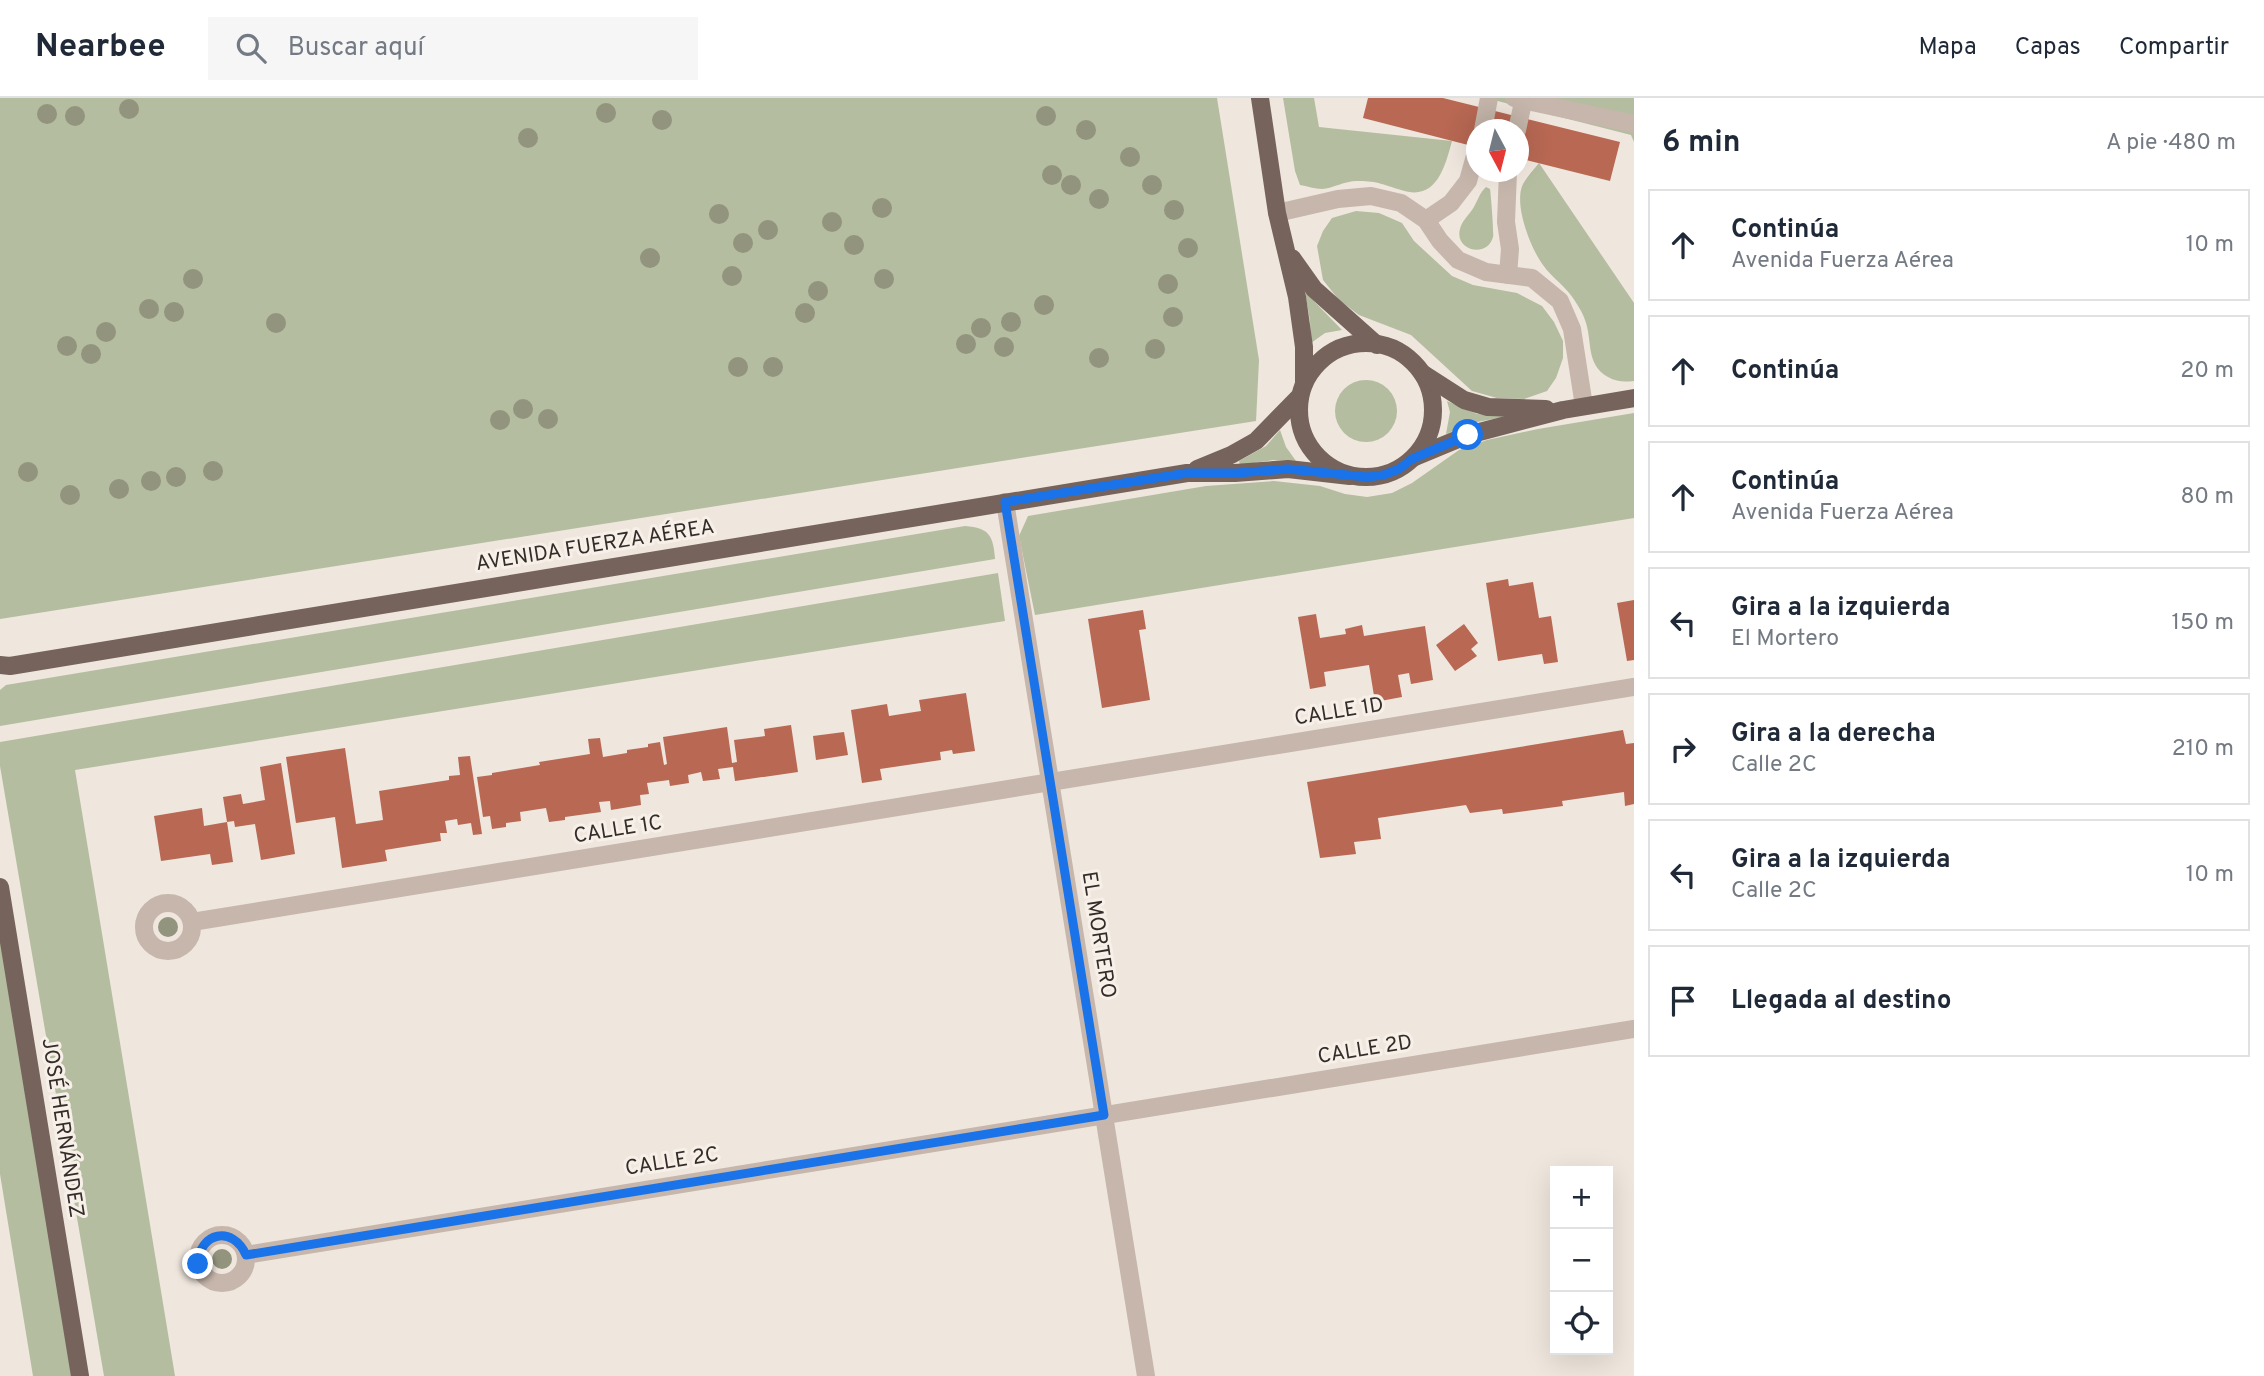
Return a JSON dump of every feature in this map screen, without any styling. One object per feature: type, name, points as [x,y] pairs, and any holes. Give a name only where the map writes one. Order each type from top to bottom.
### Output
[{"type":"main road","points":[[1260,98],[1278,213],[1304,347],[1298,417],[1304,437],[1315,454],[1330,468],[1350,476],[1367,477],[1399,469],[1412,459],[1424,444],[1431,426],[1433,408],[1430,389],[1421,372]]},
{"type":"main road","points":[[1286,250],[1314,289],[1377,345]]},
{"type":"main road","points":[[1302,390],[1312,370],[1323,359],[1340,349],[1358,344],[1377,345],[1402,354],[1421,372],[1464,400],[1488,407],[1563,410]]},
{"type":"main road","name":"AVENIDA FUERZA AÉREA","points":[[1187,473],[1231,455],[1256,441],[1302,390]]},
{"type":"main road","points":[[1412,459],[1468,435],[1563,410],[1634,398]]},
{"type":"main road","name":"AVENIDA FUERZA AÉREA","points":[[4,667],[1187,473],[1288,469],[1350,476]]},
{"type":"main road","name":"JOSÉ HERNÁNDEZ","points":[[0,887],[80,1376]]},
{"type":"street","points":[[1485,119],[1489,98]]},
{"type":"street","points":[[1518,119],[1521,99],[1634,124]]},
{"type":"street","points":[[1426,220],[1451,203],[1467,182]]},
{"type":"street","points":[[1508,182],[1506,222],[1510,249],[1508,275]]},
{"type":"street","points":[[1278,213],[1338,199],[1371,196],[1401,203],[1426,220],[1440,241],[1458,260],[1486,272],[1532,278],[1560,301],[1572,329],[1584,406]]},
{"type":"street","name":"EL MORTERO","points":[[1005,502],[1146,1376]]},
{"type":"street","name":"CALLE 1D","points":[[1050,782],[1634,687]]},
{"type":"street","name":"CALLE 1C","points":[[192,922],[1050,782]]},
{"type":"street","name":"CALLE 2D","points":[[1104,1115],[1634,1029]]},
{"type":"street","name":"CALLE 2C","points":[[246,1255],[1104,1115]]},
{"type":"green space","points":[[0,98],[1217,98],[1259,360],[1256,421],[0,619]]},
{"type":"green space","points":[[1283,98],[1314,98],[1319,127],[1452,141],[1442,171],[1431,186],[1423,191],[1413,192],[1366,181],[1322,189],[1300,185],[1295,171]]},
{"type":"green space","points":[[1486,98],[1634,98],[1634,142],[1631,135]]},
{"type":"green space","points":[[1539,163],[1634,303],[1634,381],[1611,379],[1596,366],[1581,310],[1543,265],[1533,248],[1520,203],[1520,193],[1524,182],[1529,182],[1529,176]]},
{"type":"green space","points":[[1486,187],[1490,189],[1493,237],[1490,244],[1484,248],[1472,249],[1462,242],[1460,229]]},
{"type":"green space","points":[[1356,211],[1379,213],[1402,223],[1414,241],[1452,276],[1473,285],[1517,293],[1542,306],[1563,341],[1563,358],[1556,378],[1547,391],[1524,399],[1497,398],[1472,391],[1411,335],[1359,315],[1339,300],[1323,280],[1317,246],[1332,218]]},
{"type":"green space","points":[[1305,292],[1342,330],[1325,333],[1311,343]]},
{"type":"green space","points":[[1366,380],[1378,382],[1388,389],[1395,399],[1395,423],[1388,433],[1378,440],[1366,442],[1354,440],[1344,433],[1337,423],[1335,411],[1337,399],[1344,389],[1354,382]]},
{"type":"green space","points":[[1447,401],[1477,414],[1510,416],[1477,422],[1446,434],[1450,412]]},
{"type":"green space","points":[[1634,413],[1634,518],[1035,615],[1019,536],[1028,516],[1206,486],[1274,481],[1320,486],[1367,497],[1392,493],[1412,483],[1459,450],[1487,440]]},
{"type":"green space","points":[[1280,430],[1286,447],[1296,461],[1273,460],[1240,465],[1239,461],[1266,446]]},
{"type":"green space","points":[[965,526],[980,529],[989,535],[995,559],[0,726],[0,690],[6,685]]},
{"type":"green space","points":[[998,573],[1005,621],[75,770],[175,1376],[104,1376],[0,766],[0,742]]},
{"type":"green space","points":[[0,887],[80,1376],[33,1376],[0,1174]]},
{"type":"building","points":[[1368,98],[1443,98],[1527,119],[1466,119],[1466,144],[1363,118]]},
{"type":"building","points":[[1529,119],[1620,142],[1610,181],[1529,161]]},
{"type":"building","points":[[1508,579],[1509,586],[1533,582],[1539,618],[1551,616],[1558,662],[1544,664],[1542,654],[1498,661],[1486,583]]},
{"type":"building","points":[[1634,600],[1634,660],[1627,661],[1617,603]]},
{"type":"building","points":[[1143,610],[1146,629],[1139,630],[1150,700],[1102,708],[1088,619]]},
{"type":"building","points":[[1316,614],[1320,638],[1346,634],[1345,629],[1362,625],[1364,636],[1425,626],[1433,680],[1411,684],[1409,673],[1398,675],[1402,697],[1375,702],[1369,665],[1324,672],[1326,686],[1310,689],[1298,617]]},
{"type":"building","points":[[1464,624],[1478,643],[1471,649],[1477,656],[1455,671],[1436,645]]},
{"type":"building","points":[[966,693],[975,751],[953,754],[952,750],[940,752],[941,760],[880,769],[882,780],[862,783],[851,710],[887,704],[889,716],[921,711],[919,700]]},
{"type":"building","points":[[791,725],[798,772],[735,781],[733,767],[718,769],[720,779],[703,781],[701,772],[688,775],[689,783],[670,786],[669,780],[647,783],[649,794],[640,795],[641,805],[611,810],[610,801],[599,802],[601,812],[565,817],[565,820],[549,822],[546,808],[520,812],[521,821],[492,829],[490,816],[483,817],[477,777],[540,765],[539,762],[590,754],[588,739],[600,738],[603,757],[627,753],[627,750],[660,742],[664,765],[667,764],[663,737],[727,727],[732,763],[737,762],[734,740],[765,736],[764,729]]},
{"type":"building","points":[[1623,730],[1626,744],[1634,743],[1634,804],[1625,806],[1624,792],[1562,801],[1563,806],[1503,814],[1502,809],[1470,813],[1466,805],[1378,818],[1381,839],[1354,842],[1356,854],[1320,858],[1307,782]]},
{"type":"building","points":[[844,732],[848,755],[816,760],[813,736]]},
{"type":"building","points":[[345,748],[356,824],[383,820],[379,791],[449,780],[449,776],[460,775],[458,757],[470,756],[482,834],[473,835],[471,823],[458,825],[457,819],[445,821],[447,833],[440,833],[441,841],[385,850],[387,861],[342,868],[335,817],[296,823],[286,757]]},
{"type":"building","points":[[281,763],[295,854],[261,860],[255,824],[235,827],[234,821],[227,822],[223,797],[241,794],[243,804],[265,800],[260,767]]},
{"type":"building","points":[[202,808],[204,826],[227,822],[233,862],[212,865],[210,854],[161,861],[154,816]]},
{"type":"route","points":[[198,1264],[202,1246],[209,1239],[218,1236],[236,1239],[243,1246],[246,1255],[1104,1115],[1005,502],[1187,473],[1288,469],[1367,477],[1383,475],[1399,469],[1412,459],[1468,435]]}]
